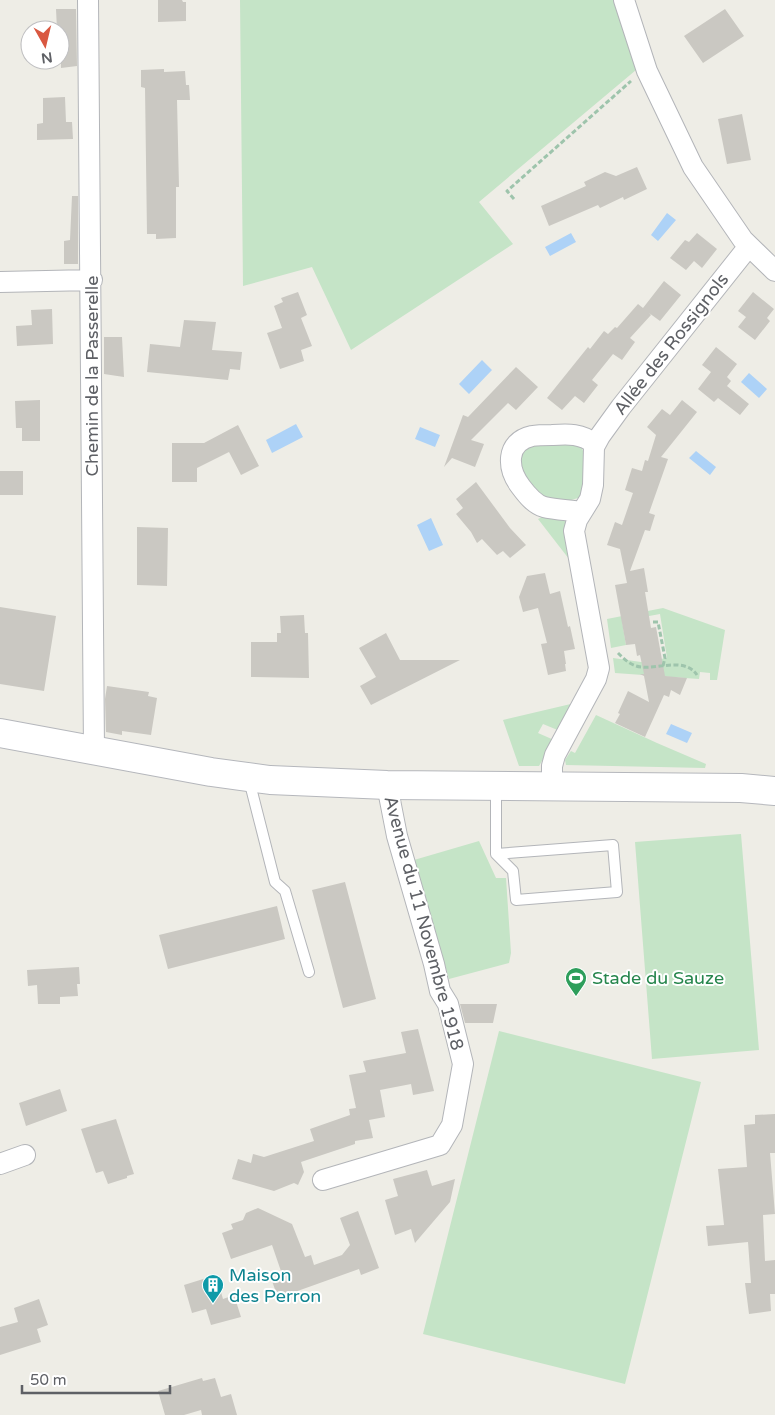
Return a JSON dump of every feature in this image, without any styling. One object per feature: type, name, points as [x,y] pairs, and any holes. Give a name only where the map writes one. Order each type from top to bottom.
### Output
[{"type":"main road","name":"Avenue du 11 Novembre 1918","points":[[0,733],[248,777],[313,783],[741,788],[775,791]]},
{"type":"street","name":"Chemin de la Passerelle","points":[[88,0],[92,280],[94,751]]},
{"type":"street","points":[[624,0],[647,71],[692,167],[749,246],[775,271]]},
{"type":"street","name":"Allée des Rossignols","points":[[595,444],[621,407],[749,246]]},
{"type":"street","points":[[0,282],[92,280]]},
{"type":"street","points":[[552,787],[552,766],[555,755],[586,700],[599,668],[574,531],[577,520],[582,512],[590,499],[593,485],[593,452],[595,444],[587,438],[571,434],[533,436],[520,441],[510,459],[511,470],[515,480],[534,502],[543,506],[582,512]]},
{"type":"street","name":"Avenue du 11 Novembre 1918","points":[[323,1180],[440,1145],[452,1125],[462,1064],[448,1004],[440,991],[397,836],[387,785]]},
{"type":"street","points":[[0,1164],[25,1155]]},
{"type":"lane","points":[[248,777],[275,882],[285,891],[309,972]]},
{"type":"lane","points":[[496,786],[496,854],[513,871],[516,900],[616,892],[613,845],[496,854]]},
{"type":"path","points":[[514,199],[507,191],[640,74],[647,71]]},
{"type":"path","points":[[653,622],[658,622],[665,658],[662,666]]},
{"type":"path","points":[[618,653],[626,661],[640,667],[673,664],[694,670],[697,675]]},
{"type":"path","points":[[665,658],[673,664]]},
{"type":"green space","points":[[240,0],[614,0],[636,70],[479,202],[513,244],[351,350],[312,267],[243,286]]},
{"type":"green space","points":[[531,442],[580,444],[585,457],[585,477],[581,497],[565,502],[542,498],[521,474],[521,451]]},
{"type":"green space","points":[[544,516],[563,517],[567,524],[569,559],[538,519]]},
{"type":"green space","points":[[663,608],[725,630],[717,680],[710,680],[710,673],[700,672],[699,679],[615,673],[613,658],[641,662],[667,658],[660,614],[622,621],[626,645],[611,648],[607,619]]},
{"type":"green space","points":[[575,703],[560,731],[543,724],[538,733],[554,740],[539,766],[519,766],[503,720]]},
{"type":"green space","points":[[596,715],[706,764],[705,768],[566,765],[565,760],[571,751],[575,753]]},
{"type":"green space","points":[[741,834],[759,1050],[652,1059],[635,842]]},
{"type":"green space","points":[[479,841],[496,878],[506,878],[511,953],[509,963],[449,979],[414,860]]},
{"type":"green space","points":[[499,1031],[701,1082],[625,1384],[423,1334]]},
{"type":"water","points":[[667,213],[676,220],[658,241],[651,235]]},
{"type":"water","points":[[571,233],[576,242],[550,256],[545,247]]},
{"type":"water","points":[[482,360],[492,370],[469,394],[459,384]]},
{"type":"water","points":[[749,373],[767,389],[759,398],[741,382]]},
{"type":"water","points":[[296,424],[303,437],[272,453],[266,440]]},
{"type":"water","points":[[420,427],[440,435],[435,447],[415,439]]},
{"type":"water","points":[[696,451],[716,467],[710,475],[689,458]]},
{"type":"water","points":[[431,518],[443,545],[429,551],[417,525]]},
{"type":"water","points":[[671,724],[692,733],[687,743],[666,734]]},
{"type":"building","points":[[158,0],[182,0],[186,2],[186,21],[158,22]]},
{"type":"building","points":[[56,9],[76,9],[77,66],[70,67],[70,20],[57,20]]},
{"type":"building","points":[[725,9],[744,36],[703,63],[684,36]]},
{"type":"building","points":[[164,69],[164,72],[185,71],[186,85],[189,85],[190,100],[177,100],[179,187],[176,187],[176,238],[156,239],[156,234],[147,234],[145,88],[141,87],[141,70]]},
{"type":"building","points":[[65,97],[66,122],[72,122],[73,139],[37,140],[37,124],[43,123],[43,98]]},
{"type":"building","points":[[742,114],[751,160],[727,164],[718,119]]},
{"type":"building","points":[[637,167],[647,189],[624,200],[623,197],[600,208],[598,205],[549,226],[541,206],[586,186],[584,182],[605,172],[616,176]]},
{"type":"building","points":[[72,196],[78,196],[78,264],[64,264],[64,241],[70,240]]},
{"type":"building","points":[[697,233],[717,249],[702,268],[694,261],[686,270],[670,258],[685,240],[689,242]]},
{"type":"building","points":[[664,281],[681,295],[660,321],[649,313],[651,315],[630,338],[635,342],[622,360],[613,354],[592,380],[598,385],[584,403],[575,396],[562,410],[547,398],[588,347],[590,349],[604,331],[608,334],[615,327],[617,328],[638,304],[643,308]]},
{"type":"building","points":[[298,292],[307,315],[301,318],[312,346],[301,350],[304,361],[280,369],[267,333],[282,328],[274,306],[283,302],[281,298]]},
{"type":"building","points":[[753,292],[774,309],[767,318],[770,321],[755,340],[738,327],[746,317],[738,311]]},
{"type":"building","points":[[52,309],[53,344],[17,346],[16,326],[32,325],[31,310]]},
{"type":"building","points":[[184,320],[216,322],[212,350],[242,352],[240,370],[230,369],[228,380],[147,372],[150,344],[180,347]]},
{"type":"building","points":[[104,337],[122,337],[124,377],[104,374]]},
{"type":"building","points":[[716,347],[737,364],[727,377],[731,381],[727,386],[749,404],[740,415],[718,398],[714,402],[698,389],[711,372],[702,365]]},
{"type":"building","points":[[516,367],[538,387],[516,410],[508,403],[471,440],[484,444],[475,467],[452,458],[444,467],[463,415],[468,417]]},
{"type":"building","points":[[40,400],[40,441],[22,441],[22,428],[16,428],[15,401]]},
{"type":"building","points":[[682,400],[697,412],[661,457],[668,459],[649,513],[655,515],[650,531],[645,530],[630,571],[644,568],[648,592],[645,592],[651,628],[656,627],[665,676],[687,678],[680,695],[671,690],[669,697],[664,695],[645,737],[615,723],[628,691],[649,702],[644,676],[640,674],[644,674],[640,655],[637,656],[635,644],[626,645],[615,585],[627,583],[620,549],[607,545],[615,522],[622,525],[633,493],[625,490],[632,468],[642,471],[645,460],[648,461],[656,435],[647,427],[662,409],[670,415]]},
{"type":"building","points":[[238,425],[259,466],[241,475],[229,452],[197,468],[197,482],[172,482],[172,443],[204,443]]},
{"type":"building","points":[[0,471],[23,471],[23,495],[0,495]]},
{"type":"building","points":[[476,482],[510,528],[526,545],[510,558],[503,551],[497,555],[482,539],[477,543],[471,532],[456,514],[463,508],[456,499]]},
{"type":"building","points":[[137,527],[168,528],[167,586],[137,585]]},
{"type":"building","points":[[545,573],[550,594],[560,591],[575,649],[564,651],[566,671],[548,675],[541,644],[547,643],[538,608],[523,612],[519,597],[527,576]]},
{"type":"building","points":[[0,607],[56,616],[44,691],[0,684]]},
{"type":"building","points":[[304,615],[305,633],[308,633],[309,678],[251,677],[251,642],[277,642],[277,633],[281,633],[280,616]]},
{"type":"building","points":[[386,633],[400,660],[460,660],[371,705],[360,686],[376,677],[359,648]]},
{"type":"building","points":[[107,686],[149,692],[148,696],[157,698],[151,735],[122,731],[122,735],[106,732],[105,699]]},
{"type":"building","points":[[345,882],[376,999],[343,1008],[312,890]]},
{"type":"building","points":[[277,906],[285,939],[168,969],[159,935]]},
{"type":"building","points":[[79,967],[80,984],[77,984],[78,996],[60,997],[60,1004],[38,1004],[37,985],[28,986],[27,970]]},
{"type":"building","points":[[460,1004],[497,1004],[493,1023],[465,1023]]},
{"type":"building","points":[[418,1029],[434,1091],[413,1095],[411,1084],[380,1090],[385,1117],[369,1120],[373,1138],[355,1141],[355,1144],[301,1162],[304,1172],[298,1185],[294,1183],[274,1191],[232,1179],[238,1159],[251,1163],[253,1154],[264,1157],[314,1141],[310,1129],[350,1115],[349,1109],[356,1108],[349,1075],[366,1072],[363,1061],[406,1053],[401,1032]]},
{"type":"building","points":[[60,1089],[67,1111],[26,1126],[19,1103]]},
{"type":"building","points":[[775,1114],[775,1153],[770,1153],[775,1214],[763,1215],[765,1261],[775,1260],[775,1294],[770,1294],[771,1311],[749,1314],[745,1283],[751,1283],[748,1242],[708,1246],[706,1226],[724,1225],[718,1169],[747,1167],[744,1125],[755,1124],[755,1115]]},
{"type":"building","points":[[116,1119],[134,1174],[108,1184],[103,1171],[96,1173],[81,1129]]},
{"type":"building","points":[[427,1170],[432,1186],[455,1179],[450,1202],[415,1243],[411,1229],[395,1235],[385,1200],[398,1196],[393,1179]]},
{"type":"building","points":[[258,1208],[292,1224],[305,1257],[311,1255],[314,1265],[342,1255],[350,1245],[340,1218],[358,1211],[379,1268],[361,1275],[359,1269],[278,1298],[272,1281],[283,1277],[272,1245],[231,1259],[222,1233],[233,1229],[231,1224],[243,1220],[246,1213]]},
{"type":"building","name":"Maison des Perron","points":[[216,1275],[223,1299],[234,1295],[241,1317],[211,1325],[206,1309],[192,1313],[184,1285]]},
{"type":"building","points":[[39,1299],[48,1325],[37,1329],[41,1342],[0,1355],[0,1327],[18,1322],[14,1308]]},
{"type":"building","points":[[202,1378],[203,1381],[215,1378],[221,1397],[231,1394],[237,1415],[202,1415],[201,1410],[184,1415],[165,1415],[158,1391]]},
{"type":"place","name":"Stade du Sauze","points":[[576,997]]},
{"type":"place","name":"Maison des Perron","points":[[213,1304]]}]
